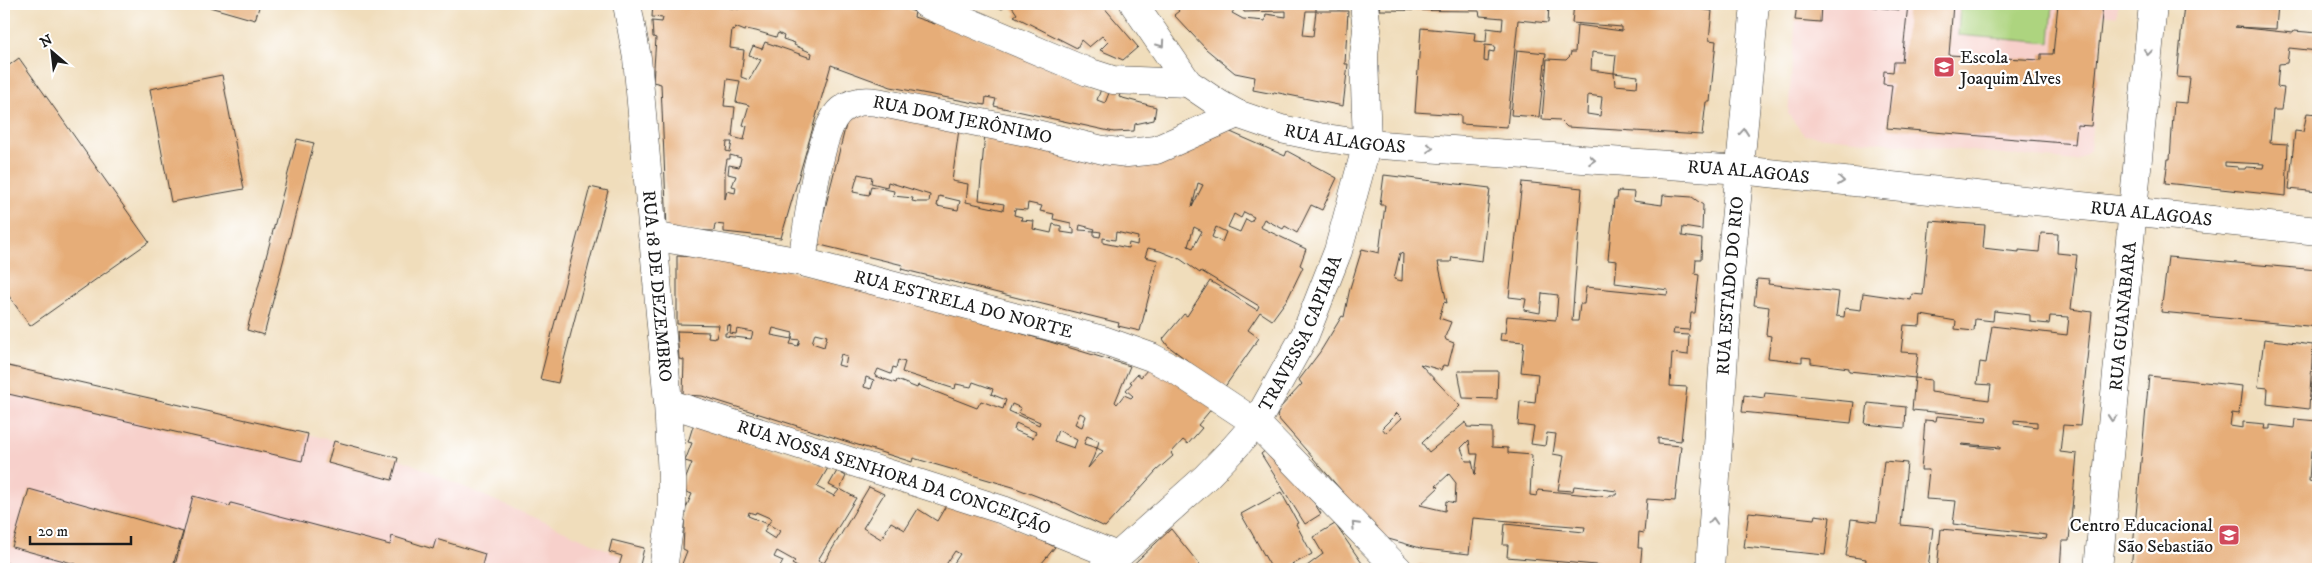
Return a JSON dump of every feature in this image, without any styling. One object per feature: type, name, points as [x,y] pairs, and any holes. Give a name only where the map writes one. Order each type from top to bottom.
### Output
[{"type":"street","name":"RUA 18 DE DEZEMBRO","points":[[627,4],[637,58],[668,403],[672,508],[663,569]]},
{"type":"street","points":[[926,4],[1088,72],[1113,80],[1188,83]]},
{"type":"street","name":"RUA ALAGOAS","points":[[1134,4],[1188,83],[1237,114],[1281,129],[1319,137],[1367,144],[1740,170],[2131,213],[2318,231]]},
{"type":"street","name":"TRAVESSA CAPIABA","points":[[1110,562],[1205,478],[1256,423],[1305,335],[1322,296],[1338,251],[1367,144],[1364,4]]},
{"type":"street","name":"RUA ESTADO DO RIO","points":[[1710,569],[1727,308],[1755,4]]},
{"type":"street","name":"RUA GUANABARA","points":[[2098,569],[2131,213],[2153,4]]},
{"type":"street","name":"RUA DOM JERÔNIMO","points":[[802,262],[813,194],[828,129],[832,119],[841,109],[857,101],[877,102],[1036,134],[1103,150],[1128,153],[1156,150],[1237,114]]},
{"type":"street","name":"RUA ESTRELA DO NORTE","points":[[652,236],[802,262],[1103,340],[1151,357],[1176,370],[1256,423],[1393,565]]},
{"type":"street","name":"RUA NOSSA SENHORA DA CONCEIÇÃO","points":[[668,403],[1003,510],[1110,562]]},
{"type":"shaded area","name":"Escola Joaquim Alves","points":[[1797,4],[2118,4],[2117,16],[2103,14],[2090,150],[2077,161],[1804,135],[1788,114]]},
{"type":"shaded area","points":[[4,365],[308,434],[398,458],[622,556],[644,548],[637,569],[4,569]]},
{"type":"green space","points":[[1960,4],[2053,4],[2050,43],[1958,35]]},
{"type":"building","points":[[199,4],[260,4],[255,20]]},
{"type":"building","points":[[653,4],[705,4],[739,9],[742,4],[894,4],[915,12],[914,17],[935,24],[936,20],[1101,89],[1097,100],[1105,103],[1111,88],[1121,91],[1119,97],[1156,107],[1154,120],[1135,124],[1134,131],[1114,132],[994,106],[996,99],[986,97],[985,105],[891,87],[831,65],[781,238],[724,232],[724,225],[715,224],[714,231],[667,230],[661,84],[653,82],[656,38],[653,37],[652,21],[662,22],[663,18],[652,17]],"holes":[[[735,27],[745,31],[746,29],[776,37],[778,33],[784,36],[783,39],[795,43],[794,45],[812,53],[811,58],[765,42],[762,49],[753,46],[749,55],[761,60],[749,80],[741,77],[744,50],[730,48],[732,29],[735,30]],[[727,79],[740,81],[736,102],[749,105],[743,125],[747,126],[744,140],[732,137],[735,107],[724,106]],[[727,142],[732,142],[730,152],[726,151]],[[730,155],[741,158],[739,167],[729,165],[728,174],[736,176],[732,186],[736,187],[735,193],[727,191],[725,199],[725,171],[727,159],[730,159]]]},
{"type":"building","points":[[992,4],[1009,4],[1002,9]]},
{"type":"building","points":[[1010,4],[1104,4],[1102,5],[1138,47],[1123,60],[1100,50],[1108,42],[1102,36],[1089,47],[1081,40],[1077,48],[1014,16],[1017,14]]},
{"type":"building","points":[[1174,4],[1238,4],[1232,13],[1243,19],[1265,21],[1266,14],[1286,17],[1286,11],[1244,12],[1242,4],[1316,4],[1316,11],[1348,11],[1345,64],[1348,64],[1343,106],[1274,92],[1274,94],[1253,90],[1255,77],[1235,73],[1206,49],[1174,15],[1179,11]],"holes":[[[1306,11],[1316,11],[1313,36],[1303,35]]]},
{"type":"building","points":[[1380,4],[1549,4],[1548,23],[1518,20],[1507,127],[1461,124],[1461,115],[1415,112],[1421,28],[1475,33],[1474,41],[1486,42],[1487,28],[1502,30],[1503,18],[1480,16],[1479,11],[1379,10]],"holes":[[[1485,45],[1495,46],[1494,52],[1489,51],[1488,62],[1484,61]]]},
{"type":"building","points":[[1574,4],[1700,4],[1700,9],[1712,11],[1709,40],[1716,41],[1710,102],[1706,102],[1702,135],[1567,127],[1560,120],[1542,119],[1547,59],[1566,60],[1571,52],[1575,52],[1577,25],[1622,31],[1622,27],[1572,23]],"holes":[[[1592,52],[1616,55],[1614,73],[1591,70]],[[1614,73],[1638,76],[1637,87],[1615,85]],[[1588,95],[1602,97],[1600,116],[1587,114]]]},
{"type":"building","points":[[1797,4],[1821,4],[1820,22],[1795,20]]},
{"type":"building","points":[[1853,4],[1899,4],[1899,10]]},
{"type":"building","points":[[1908,4],[1953,4],[1949,55],[2041,60],[2041,54],[2053,54],[2058,4],[2103,4],[2091,126],[2077,125],[2075,144],[1887,128],[1892,85],[1883,84],[1884,71],[1893,72],[1894,62],[1902,62]]},
{"type":"building","points":[[2184,4],[2278,4],[2276,29],[2235,27],[2293,33],[2294,31],[2318,33],[2318,51],[2289,48],[2287,63],[2279,64],[2277,87],[2284,88],[2281,110],[2273,110],[2270,143],[2288,144],[2286,196],[2165,183],[2168,159],[2170,159],[2174,102],[2187,103],[2190,78],[2177,77]],"holes":[[[2225,162],[2264,164],[2263,168],[2246,167],[2245,169],[2225,166]]]},
{"type":"building","points":[[1517,50],[1546,53],[1539,117],[1511,115]]},
{"type":"building","points":[[19,58],[149,242],[30,326],[4,289],[4,69]]},
{"type":"building","points":[[222,75],[244,189],[171,202],[150,89]]},
{"type":"building","points":[[850,109],[959,129],[952,181],[968,184],[966,202],[1003,210],[1004,204],[979,200],[985,133],[1153,164],[1156,153],[1226,130],[1285,156],[1287,151],[1337,178],[1322,210],[1311,205],[1297,233],[1285,226],[1283,229],[1264,219],[1260,227],[1306,249],[1300,265],[1303,267],[1288,298],[1272,320],[1260,312],[1248,330],[1259,338],[1224,388],[1168,346],[1163,339],[1184,314],[1187,316],[1210,281],[1257,310],[1259,306],[1201,271],[1200,273],[1180,259],[1160,251],[1148,248],[1145,257],[1158,260],[1140,331],[1118,326],[1119,323],[901,269],[903,265],[816,244]],"holes":[[[858,174],[872,177],[871,183],[887,187],[888,182],[930,195],[929,202],[917,202],[912,201],[913,198],[893,196],[894,191],[871,186],[869,195],[853,192]],[[1198,183],[1203,185],[1192,207]],[[939,196],[960,201],[958,210],[937,206]],[[1028,203],[1042,206],[1040,211],[1054,214],[1053,219],[1071,223],[1074,234],[1061,232],[1061,226],[1053,224],[1051,233],[1033,229],[1034,221],[1021,220],[1022,217],[1014,215],[1015,209],[1027,210]],[[1244,212],[1254,217],[1251,222],[1246,219],[1240,232],[1228,227],[1234,214],[1241,218]],[[1080,225],[1095,229],[1094,231],[1079,230]],[[1194,227],[1202,231],[1193,248],[1188,246]],[[1216,227],[1226,232],[1222,242],[1212,237]],[[1094,231],[1101,232],[1100,237],[1094,236]],[[1116,232],[1138,237],[1137,245],[1129,243],[1128,248],[1103,243],[1103,238],[1115,240]]]},
{"type":"building","points":[[2307,113],[2318,114],[2318,192],[2289,189],[2295,131],[2303,132]]},
{"type":"building","points":[[297,139],[314,143],[264,335],[247,330]]},
{"type":"building","points":[[1384,175],[1490,188],[1482,261],[1452,257],[1451,262],[1438,262],[1447,303],[1444,302],[1439,318],[1451,322],[1445,337],[1446,340],[1454,343],[1448,366],[1443,365],[1441,370],[1420,364],[1460,406],[1422,443],[1429,452],[1466,422],[1467,427],[1492,428],[1492,447],[1508,448],[1508,453],[1532,455],[1530,495],[1537,496],[1538,490],[1609,497],[1610,495],[1616,495],[1617,491],[1574,486],[1573,491],[1558,490],[1564,456],[1553,454],[1556,434],[1547,433],[1545,446],[1531,444],[1534,427],[1518,425],[1520,401],[1535,403],[1538,374],[1521,372],[1524,342],[1500,340],[1501,333],[1505,333],[1507,316],[1556,320],[1558,295],[1542,293],[1540,313],[1524,310],[1526,299],[1509,297],[1522,182],[1582,188],[1572,321],[1578,321],[1580,304],[1584,304],[1586,287],[1667,295],[1668,290],[1615,283],[1617,261],[1608,260],[1614,199],[1617,199],[1618,191],[1634,192],[1633,201],[1662,205],[1663,195],[1692,197],[1703,205],[1702,230],[1683,227],[1682,236],[1702,239],[1701,259],[1696,259],[1695,274],[1699,275],[1695,313],[1691,313],[1689,330],[1674,329],[1673,334],[1689,335],[1688,355],[1672,353],[1670,386],[1687,387],[1681,441],[1658,438],[1658,444],[1681,446],[1675,501],[1647,499],[1644,533],[1639,532],[1638,548],[1642,548],[1640,569],[1507,557],[1508,545],[1503,545],[1505,524],[1584,532],[1585,527],[1473,518],[1469,554],[1424,549],[1385,538],[1339,492],[1341,490],[1277,417],[1279,409],[1302,384],[1299,380],[1320,352],[1342,316],[1344,317],[1350,288],[1362,249],[1379,253],[1385,205],[1380,205]],"holes":[[[1400,253],[1403,254],[1402,281],[1394,279]],[[1397,413],[1402,418],[1386,433],[1382,428]],[[1469,440],[1471,454],[1478,454],[1475,475],[1472,461],[1466,461],[1461,448]],[[1449,474],[1456,483],[1455,503],[1446,501],[1445,511],[1420,505],[1439,487],[1436,486]]]},
{"type":"building","points":[[590,187],[608,191],[558,383],[540,379]]},
{"type":"building","points":[[1930,221],[1985,225],[1983,248],[2019,252],[2019,250],[2039,252],[2041,233],[2058,234],[2057,253],[2077,255],[2071,309],[2092,312],[2080,426],[2063,425],[2060,452],[2077,454],[2069,541],[2062,541],[2060,569],[1937,569],[1941,529],[2046,539],[2047,535],[1953,524],[1956,501],[1926,499],[1929,470],[1921,470],[1925,420],[1936,421],[1937,416],[1986,421],[1987,417],[1912,410],[1915,378],[1849,371],[1849,368],[1811,363],[1811,358],[1802,357],[1802,362],[1768,358],[1771,336],[1766,335],[1769,307],[1754,305],[1757,279],[1769,280],[1768,284],[1839,292],[1836,316],[1844,317],[1845,308],[1861,310],[1863,293],[1911,300],[1912,294],[1923,295]],"holes":[[[1994,311],[2030,315],[2030,322],[2049,324],[2050,316],[2069,317],[2067,335],[1992,326],[1986,363],[1980,362],[1977,384],[1991,385],[1989,400],[1931,392],[1931,380],[1915,378],[1918,353],[1901,352],[1904,325],[1920,326],[1921,315],[1956,321],[1955,329],[1974,331],[1975,319],[1993,321]],[[2014,420],[2037,422],[2037,427],[2014,424]],[[1961,445],[2000,447],[2000,449]]]},
{"type":"building","points":[[677,256],[771,266],[974,319],[1130,366],[1115,402],[1117,404],[1124,395],[1131,398],[1133,396],[1126,390],[1132,383],[1130,382],[1137,374],[1141,377],[1155,361],[1213,407],[1198,425],[1202,428],[1188,444],[1183,440],[1171,453],[1173,456],[1156,471],[1105,527],[1052,502],[1013,487],[913,458],[912,462],[702,396],[683,395],[684,360],[679,359],[677,331],[709,332],[708,337],[716,338],[719,325],[677,324]],"holes":[[[728,325],[731,326],[730,333],[736,334],[737,329],[753,332],[751,339],[725,336],[725,333],[727,333]],[[773,328],[793,333],[792,339],[771,335]],[[815,333],[827,336],[824,347],[812,343]],[[792,339],[800,340],[798,346],[790,344]],[[841,354],[847,356],[845,367],[838,365]],[[898,360],[905,362],[902,372],[955,389],[956,384],[971,387],[973,382],[993,389],[991,394],[1006,400],[1003,409],[981,401],[977,408],[918,385],[917,388],[897,380],[896,383],[875,376],[878,369],[891,374],[893,367],[896,368]],[[866,377],[874,380],[871,389],[864,387]],[[1012,404],[1021,408],[1019,413],[1040,422],[1039,425],[1009,411]],[[1080,413],[1086,416],[1082,427],[1075,424]],[[1016,423],[1036,432],[1033,438],[1014,430]],[[1058,430],[1077,440],[1074,448],[1054,441]],[[1087,436],[1099,441],[1097,448],[1084,444]],[[1097,448],[1103,451],[1088,468]]]},
{"type":"building","points":[[2168,257],[2318,270],[2318,327],[2161,312]]},
{"type":"building","points":[[2264,339],[2313,345],[2309,409],[2267,404],[2268,388],[2258,387]]},
{"type":"building","points":[[2318,358],[2318,393],[2310,392]]},
{"type":"building","points":[[4,365],[308,434],[302,461],[4,393]]},
{"type":"building","points":[[1458,371],[1498,371],[1497,399],[1463,398]]},
{"type":"building","name":"Centro Educacional São Sebastião","points":[[2149,376],[2242,386],[2239,414],[2232,413],[2230,426],[2243,428],[2243,422],[2265,424],[2264,429],[2270,429],[2270,425],[2294,428],[2295,419],[2317,421],[2318,452],[2311,451],[2309,481],[2318,483],[2318,569],[2131,569]]},
{"type":"building","points":[[1765,393],[1854,402],[1851,423],[1742,412],[1744,395],[1764,398]]},
{"type":"building","points":[[1868,403],[1906,407],[1905,428],[1865,424]]},
{"type":"building","points":[[694,423],[828,468],[817,487],[834,496],[839,490],[829,485],[837,471],[846,476],[840,489],[856,498],[818,560],[824,563],[869,487],[884,494],[863,528],[881,539],[891,522],[905,530],[918,509],[937,521],[951,497],[1055,547],[1037,569],[950,569],[960,554],[955,551],[943,569],[801,569],[792,564],[795,561],[777,551],[774,557],[783,561],[779,569],[752,569],[746,566],[744,569],[680,569],[687,551],[683,549],[685,510],[692,494],[681,490],[692,463],[685,461],[692,443],[688,442]],"holes":[[[749,512],[755,514],[756,512],[772,519],[768,524],[748,516]],[[768,524],[780,531],[775,539],[764,532]]]},
{"type":"building","points":[[334,441],[398,458],[392,480],[328,463]]},
{"type":"building","points":[[1273,444],[1294,470],[1321,514],[1305,524],[1261,454]]},
{"type":"building","points":[[1884,461],[1907,463],[1901,525],[1933,528],[1928,569],[1865,569],[1866,559],[1846,556],[1851,519],[1877,522]]},
{"type":"building","points":[[29,489],[183,532],[172,569],[94,569],[12,547]]},
{"type":"building","points":[[1281,492],[1312,554],[1284,569],[1272,569],[1241,514]]},
{"type":"building","points":[[193,496],[230,506],[231,503],[390,545],[392,536],[433,549],[436,539],[485,554],[481,569],[174,569]]},
{"type":"building","points":[[1749,512],[1814,519],[1815,515],[1830,517],[1825,555],[1744,547]]},
{"type":"building","points":[[1335,524],[1366,569],[1303,569],[1323,554],[1313,537]]},
{"type":"building","points":[[1171,529],[1203,569],[1128,569],[1140,558]]},
{"type":"building","points":[[612,540],[644,548],[639,569],[618,569],[622,556],[609,552]]},
{"type":"building","points":[[7,563],[28,569],[6,569]]},
{"type":"building","points":[[1419,564],[1433,567],[1440,569],[1416,569]]},
{"type":"place","name":"Escola Joaquim Alves","points":[[1944,67]]},
{"type":"place","name":"Centro Educacional São Sebastião","points":[[2229,535]]}]
